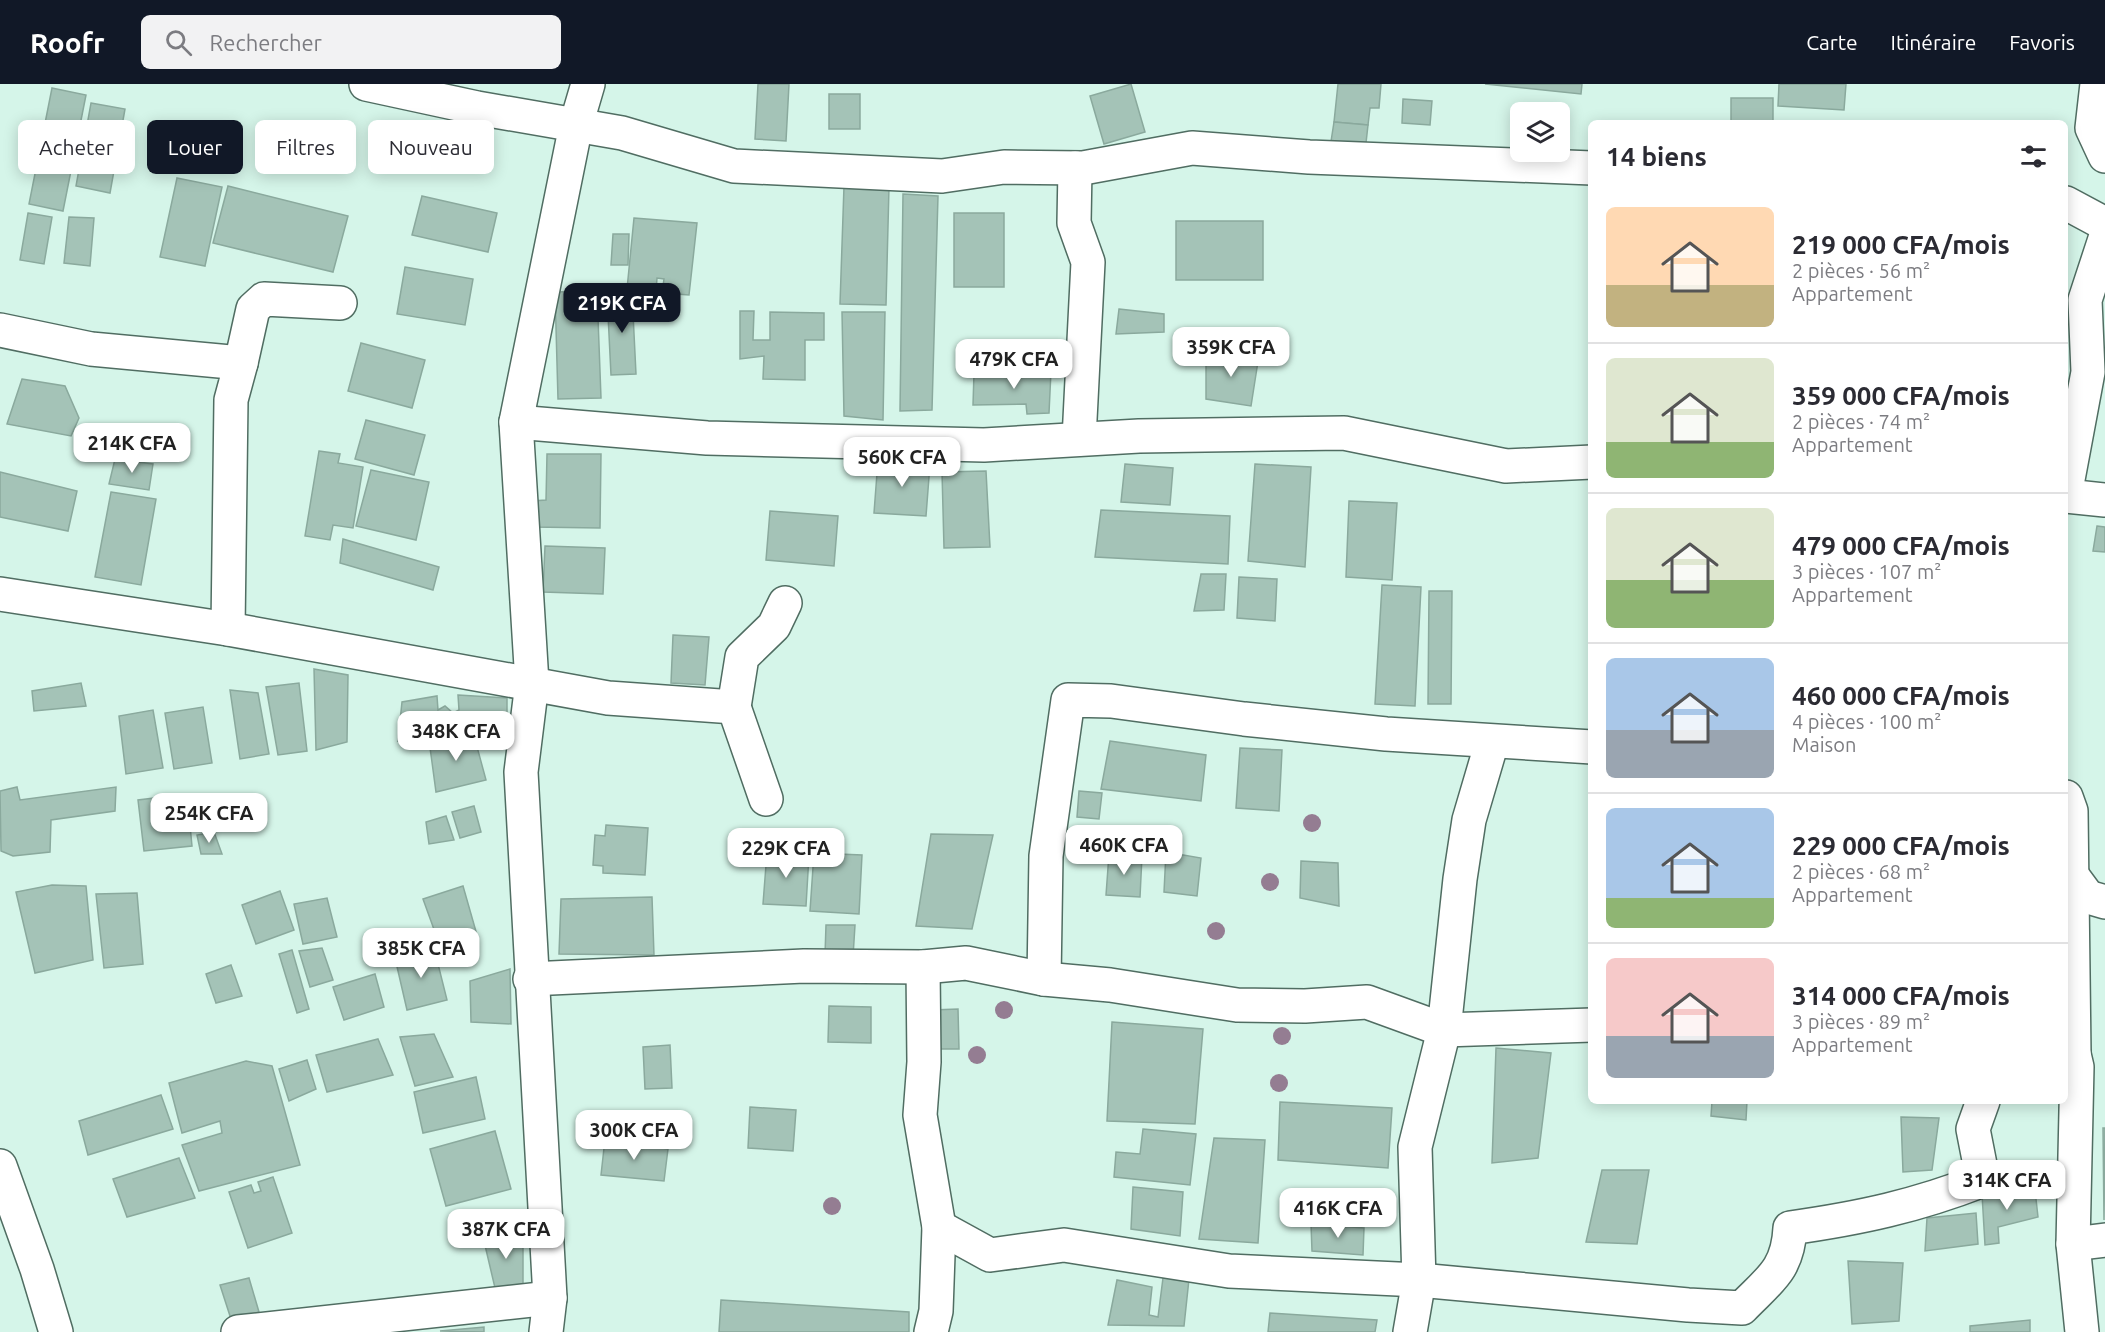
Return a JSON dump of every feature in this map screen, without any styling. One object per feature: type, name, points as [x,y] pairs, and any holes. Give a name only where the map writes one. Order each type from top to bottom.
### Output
[{"type":"street","points":[[366,84],[477,108],[622,133],[734,166],[942,176],[1004,166],[1075,168],[1192,147],[1309,158],[1588,168]]},
{"type":"street","points":[[546,1332],[550,1298],[530,980],[521,772],[532,682],[516,422],[576,125],[588,84]]},
{"type":"street","points":[[2097,84],[2092,128],[2105,156]]},
{"type":"street","points":[[1075,168],[1074,223],[1088,262],[1079,439]]},
{"type":"street","points":[[2068,204],[2105,224]]},
{"type":"street","points":[[2068,479],[2088,372],[2085,300],[2105,239]]},
{"type":"street","points":[[228,629],[231,400],[253,309],[264,299],[340,303]]},
{"type":"street","points":[[0,330],[91,349],[241,363]]},
{"type":"street","points":[[516,422],[707,438],[984,445],[1079,439],[1344,433],[1506,466],[1588,462]]},
{"type":"street","points":[[2068,495],[2105,500]]},
{"type":"street","points":[[0,594],[228,629],[532,682],[608,698],[734,707]]},
{"type":"street","points":[[766,799],[734,707],[742,657],[774,626],[785,603]]},
{"type":"street","points":[[1044,979],[1046,856],[1068,700],[1111,702],[1244,719],[1492,742],[1588,747]]},
{"type":"street","points":[[1410,1332],[1419,1280],[1415,1147],[1444,1030],[1460,879],[1469,820],[1492,742]]},
{"type":"street","points":[[2068,803],[2071,811],[2070,1060],[2073,1244],[2082,1332]]},
{"type":"street","points":[[2071,874],[2088,897],[2105,902]]},
{"type":"street","points":[[530,980],[804,966],[923,967],[966,963],[1044,979],[1110,985],[1237,1005],[1305,1006],[1367,1002],[1444,1030],[1588,1025]]},
{"type":"street","points":[[923,967],[924,1062],[920,1115],[939,1227],[936,1311],[931,1332]]},
{"type":"street","points":[[939,1227],[990,1255],[1064,1245],[1229,1271],[1419,1280],[1745,1320],[1789,1251],[1790,1228],[1864,1218],[1934,1199],[1983,1180],[1973,1129],[1982,1104]]},
{"type":"street","points":[[0,1166],[37,1269],[56,1332]]},
{"type":"street","points":[[2073,1244],[2105,1240]]},
{"type":"street","points":[[238,1332],[550,1298]]},
{"type":"building","points":[[758,84],[789,84],[786,141],[755,139]]},
{"type":"building","points":[[1131,84],[1145,132],[1104,144],[1090,96]]},
{"type":"building","points":[[1338,84],[1381,84],[1379,108],[1370,108],[1368,125],[1334,122]]},
{"type":"building","points":[[1485,84],[1582,84],[1581,94]]},
{"type":"building","points":[[1779,84],[1846,84],[1844,110],[1778,106]]},
{"type":"building","points":[[52,88],[86,95],[81,120],[46,120]]},
{"type":"building","points":[[829,94],[860,94],[860,129],[829,129]]},
{"type":"building","points":[[1731,98],[1773,98],[1773,120],[1731,120]]},
{"type":"building","points":[[1403,99],[1432,101],[1430,125],[1402,123]]},
{"type":"building","points":[[91,103],[125,109],[123,120],[88,120]]},
{"type":"building","points":[[1334,122],[1368,125],[1365,152],[1330,148]]},
{"type":"building","points":[[35,174],[70,174],[63,211],[29,204]]},
{"type":"building","points":[[78,174],[113,174],[110,193],[76,186]]},
{"type":"building","points":[[177,178],[222,187],[205,266],[160,257]]},
{"type":"building","points":[[228,186],[348,216],[333,272],[213,243]]},
{"type":"building","points":[[844,186],[889,187],[886,305],[840,304]]},
{"type":"building","points":[[903,194],[938,196],[932,410],[900,411]]},
{"type":"building","points":[[422,196],[497,213],[488,252],[412,235]]},
{"type":"building","points":[[28,213],[52,217],[44,264],[20,260]]},
{"type":"building","points":[[954,213],[1004,213],[1004,287],[954,287]]},
{"type":"building","points":[[69,217],[94,218],[90,266],[64,263]]},
{"type":"building","points":[[634,218],[697,223],[689,295],[662,293],[664,279],[657,278],[656,292],[627,289]]},
{"type":"building","points":[[1176,221],[1263,221],[1263,280],[1176,280]]},
{"type":"building","points":[[613,234],[629,234],[628,265],[611,265]]},
{"type":"building","points":[[405,267],[473,279],[465,325],[397,314]]},
{"type":"building","points":[[597,291],[601,398],[558,399],[555,292]]},
{"type":"building","points":[[632,293],[636,374],[611,375],[607,294]]},
{"type":"building","points":[[1119,309],[1164,314],[1164,332],[1116,334]]},
{"type":"building","points":[[740,311],[754,311],[753,340],[770,340],[770,312],[824,313],[824,340],[805,340],[805,380],[763,379],[764,356],[740,359]]},
{"type":"building","points":[[842,312],[885,312],[883,420],[844,416]]},
{"type":"building","points":[[361,343],[425,360],[412,408],[348,391]]},
{"type":"building","points":[[1206,354],[1259,355],[1251,406],[1206,399]]},
{"type":"building","points":[[1051,371],[1049,413],[1027,414],[1026,404],[973,405],[974,373]]},
{"type":"building","points":[[22,379],[65,386],[79,418],[71,436],[7,424]]},
{"type":"building","points":[[366,420],[425,435],[414,475],[355,459]]},
{"type":"building","points":[[319,451],[340,454],[338,463],[363,467],[353,528],[333,525],[330,540],[305,536]]},
{"type":"building","points":[[547,454],[601,454],[600,528],[532,527],[532,501],[546,500]]},
{"type":"building","points":[[115,459],[153,464],[149,490],[109,484]]},
{"type":"building","points":[[878,460],[930,464],[926,516],[874,513]]},
{"type":"building","points":[[1125,464],[1173,468],[1170,505],[1121,502]]},
{"type":"building","points":[[1255,464],[1311,467],[1305,567],[1248,561]]},
{"type":"building","points":[[371,470],[429,482],[416,540],[356,526]]},
{"type":"building","points":[[986,471],[990,547],[944,548],[942,472]]},
{"type":"building","points":[[0,472],[77,491],[68,531],[0,517]]},
{"type":"building","points":[[111,492],[156,499],[141,585],[95,577]]},
{"type":"building","points":[[1349,501],[1397,503],[1392,580],[1346,577]]},
{"type":"building","points":[[1101,510],[1230,516],[1228,564],[1095,557]]},
{"type":"building","points":[[770,511],[838,516],[834,566],[766,560]]},
{"type":"building","points":[[2097,526],[2105,527],[2105,552],[2093,551]]},
{"type":"building","points":[[343,539],[439,567],[433,590],[340,563]]},
{"type":"building","points":[[545,546],[605,548],[603,594],[543,592]]},
{"type":"building","points":[[1201,574],[1226,574],[1224,610],[1194,611]]},
{"type":"building","points":[[1239,577],[1277,579],[1275,621],[1237,618]]},
{"type":"building","points":[[1382,585],[1421,587],[1415,706],[1375,704]]},
{"type":"building","points":[[1429,591],[1452,591],[1451,704],[1428,704]]},
{"type":"building","points":[[673,635],[709,637],[705,685],[671,683]]},
{"type":"building","points":[[314,669],[348,675],[347,742],[316,750]]},
{"type":"building","points":[[81,683],[86,706],[34,711],[32,691]]},
{"type":"building","points":[[299,683],[307,751],[278,755],[266,687]]},
{"type":"building","points":[[230,690],[258,693],[269,754],[240,759]]},
{"type":"building","points":[[458,695],[507,698],[507,723],[485,728],[459,728],[398,741],[402,702],[437,696],[438,710],[445,706],[453,713],[459,710]]},
{"type":"building","points":[[203,707],[212,763],[174,769],[165,713]]},
{"type":"building","points":[[153,710],[163,768],[126,774],[119,716]]},
{"type":"building","points":[[473,732],[486,780],[436,792],[429,740]]},
{"type":"building","points":[[1110,741],[1206,755],[1201,801],[1101,789]]},
{"type":"building","points":[[1240,748],[1282,750],[1279,811],[1236,808]]},
{"type":"building","points":[[17,787],[20,800],[116,787],[115,811],[51,820],[50,852],[13,856],[1,851],[0,791]]},
{"type":"building","points":[[1079,791],[1102,793],[1099,819],[1077,817]]},
{"type":"building","points":[[187,794],[192,846],[144,851],[138,800]]},
{"type":"building","points":[[474,806],[481,832],[460,838],[452,812]]},
{"type":"building","points":[[446,816],[454,840],[429,844],[426,822]]},
{"type":"building","points":[[606,825],[648,828],[645,875],[603,873],[603,866],[593,865],[595,835],[605,836]]},
{"type":"building","points":[[214,832],[222,854],[201,854],[197,835]]},
{"type":"building","points":[[931,834],[993,835],[972,929],[916,926]]},
{"type":"building","points":[[767,852],[809,855],[806,906],[763,904]]},
{"type":"building","points":[[1166,852],[1201,858],[1197,896],[1164,892]]},
{"type":"building","points":[[814,853],[862,855],[859,914],[810,911]]},
{"type":"building","points":[[1109,854],[1142,856],[1140,897],[1106,895]]},
{"type":"building","points":[[1301,861],[1338,863],[1339,906],[1300,898]]},
{"type":"building","points":[[52,885],[86,886],[93,960],[35,973],[16,892]]},
{"type":"building","points":[[463,886],[477,935],[440,946],[423,899]]},
{"type":"building","points":[[280,891],[294,930],[256,944],[242,905]]},
{"type":"building","points":[[137,893],[143,964],[104,968],[96,894]]},
{"type":"building","points":[[652,897],[654,955],[559,954],[561,899]]},
{"type":"building","points":[[327,898],[337,937],[303,944],[294,904]]},
{"type":"building","points":[[826,925],[855,925],[853,957],[825,955]]},
{"type":"building","points":[[322,948],[333,980],[310,987],[299,951]]},
{"type":"building","points":[[434,948],[447,1000],[407,1010],[395,958]]},
{"type":"building","points":[[292,950],[309,1009],[297,1013],[279,954]]},
{"type":"building","points":[[231,965],[242,996],[216,1003],[206,974]]},
{"type":"building","points":[[510,969],[511,1024],[471,1022],[470,981]]},
{"type":"building","points":[[375,974],[384,1007],[344,1020],[333,987]]},
{"type":"building","points":[[829,1006],[871,1007],[871,1043],[828,1042]]},
{"type":"building","points":[[958,1009],[959,1049],[932,1049],[932,1010]]},
{"type":"building","points":[[1112,1022],[1203,1029],[1195,1124],[1107,1121]]},
{"type":"building","points":[[434,1034],[453,1077],[415,1086],[400,1037]]},
{"type":"building","points":[[378,1039],[393,1075],[327,1092],[316,1055]]},
{"type":"building","points":[[670,1045],[672,1088],[645,1089],[643,1047]]},
{"type":"building","points":[[1496,1048],[1551,1053],[1538,1158],[1492,1163]]},
{"type":"building","points":[[307,1060],[316,1089],[289,1101],[279,1069]]},
{"type":"building","points":[[246,1061],[272,1066],[300,1165],[199,1191],[182,1145],[222,1133],[220,1121],[182,1133],[169,1083]]},
{"type":"building","points":[[476,1077],[485,1119],[423,1133],[414,1092]]},
{"type":"building","points":[[161,1095],[173,1129],[88,1155],[79,1121]]},
{"type":"building","points":[[1280,1102],[1392,1108],[1388,1168],[1278,1160]]},
{"type":"building","points":[[1712,1104],[1747,1104],[1746,1120],[1711,1116]]},
{"type":"building","points":[[750,1107],[796,1110],[793,1151],[748,1148]]},
{"type":"building","points":[[1901,1117],[1939,1118],[1932,1170],[1903,1172]]},
{"type":"building","points":[[2103,1128],[2105,1128],[2104,1220]]},
{"type":"building","points":[[1143,1129],[1196,1134],[1190,1185],[1114,1177],[1116,1152],[1140,1154]]},
{"type":"building","points":[[495,1131],[511,1189],[446,1206],[430,1149]]},
{"type":"building","points":[[1214,1138],[1265,1140],[1258,1243],[1199,1239]]},
{"type":"building","points":[[605,1139],[668,1149],[664,1181],[601,1175]]},
{"type":"building","points":[[179,1158],[195,1198],[127,1217],[113,1179]]},
{"type":"building","points":[[1602,1170],[1649,1170],[1637,1244],[1586,1242]]},
{"type":"building","points":[[273,1177],[292,1233],[248,1248],[229,1192],[251,1185],[254,1193],[261,1191],[258,1182]]},
{"type":"building","points":[[1133,1187],[1183,1192],[1180,1236],[1131,1229]]},
{"type":"building","points":[[2035,1190],[2038,1217],[1998,1227],[1999,1243],[1985,1245],[1982,1194]]},
{"type":"building","points":[[1976,1213],[1978,1244],[1925,1251],[1927,1218]]},
{"type":"building","points":[[1311,1224],[1364,1228],[1363,1255],[1312,1251]]},
{"type":"building","points":[[523,1234],[523,1284],[495,1288],[484,1241]]},
{"type":"building","points":[[1848,1261],[1903,1263],[1899,1321],[1852,1324]]},
{"type":"building","points":[[249,1278],[259,1312],[231,1319],[220,1285]]},
{"type":"building","points":[[1163,1278],[1189,1279],[1184,1326],[1108,1325],[1117,1280],[1152,1287],[1149,1315],[1158,1317]]},
{"type":"building","points":[[721,1300],[909,1312],[909,1332],[719,1332]]},
{"type":"building","points":[[1270,1313],[1377,1320],[1375,1332],[1268,1332]]},
{"type":"building","points":[[2030,1320],[2030,1332],[1970,1332],[1970,1326]]},
{"type":"building","points":[[484,1327],[484,1332],[440,1331]]}]
